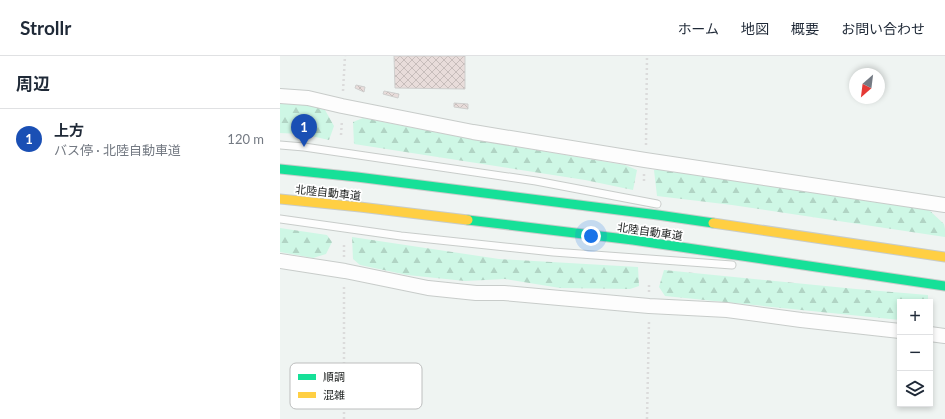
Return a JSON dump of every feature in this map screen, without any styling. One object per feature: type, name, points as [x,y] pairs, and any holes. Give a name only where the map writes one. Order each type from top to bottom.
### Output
[{"type":"highway","name":"北陸自動車道","points":[[280,169],[357,177],[658,215],[941,256]]},
{"type":"highway","name":"北陸自動車道","points":[[280,199],[360,207],[632,240],[876,275],[941,286]]},
{"type":"street","points":[[280,96],[308,98],[350,108],[473,132],[646,160],[945,205]]},
{"type":"street","points":[[280,261],[344,271],[428,288],[649,306],[727,310],[897,331]]},
{"type":"street","points":[[933,334],[945,336]]},
{"type":"lane","points":[[280,145],[304,147],[536,181],[661,205]]},
{"type":"lane","points":[[731,218],[880,247]]},
{"type":"lane","points":[[280,219],[401,236],[553,252],[742,266]]},
{"type":"lane","points":[[774,268],[876,275]]},
{"type":"path","points":[[644,181],[646,160],[647,56]]},
{"type":"path","points":[[344,245],[344,363]]},
{"type":"path","points":[[647,419],[649,284]]},
{"type":"green space","points":[[280,103],[308,105],[325,110],[334,126],[329,140],[302,134],[280,133]]},
{"type":"green space","points":[[363,118],[470,139],[625,165],[637,170],[633,190],[585,180],[354,144],[353,122]]},
{"type":"green space","points":[[664,169],[929,210],[944,224],[945,237],[732,205],[657,196],[654,170]]},
{"type":"green space","points":[[280,228],[327,235],[332,242],[326,254],[313,258],[280,252]]},
{"type":"green space","points":[[352,237],[499,259],[638,267],[639,286],[630,289],[560,288],[505,279],[465,281],[407,275],[360,265],[353,259]]},
{"type":"green space","points":[[664,270],[928,295],[928,299],[897,299],[897,320],[665,296],[659,287]]},
{"type":"building","points":[[394,56],[465,56],[465,89],[395,88]]},
{"type":"building","points":[[356,85],[365,87],[364,92],[355,88]]},
{"type":"building","points":[[384,91],[399,94],[398,98],[383,94]]},
{"type":"building","points":[[454,103],[468,104],[468,109],[454,107]]},
{"type":"traffic: fast","points":[[280,169],[357,177],[713,223]]},
{"type":"traffic: fast","points":[[468,220],[633,240],[945,286]]},
{"type":"traffic: slow","points":[[280,199],[468,220]]},
{"type":"traffic: slow","points":[[713,223],[945,257]]},
{"type":"place","name":"上方","points":[[304,147]]}]
